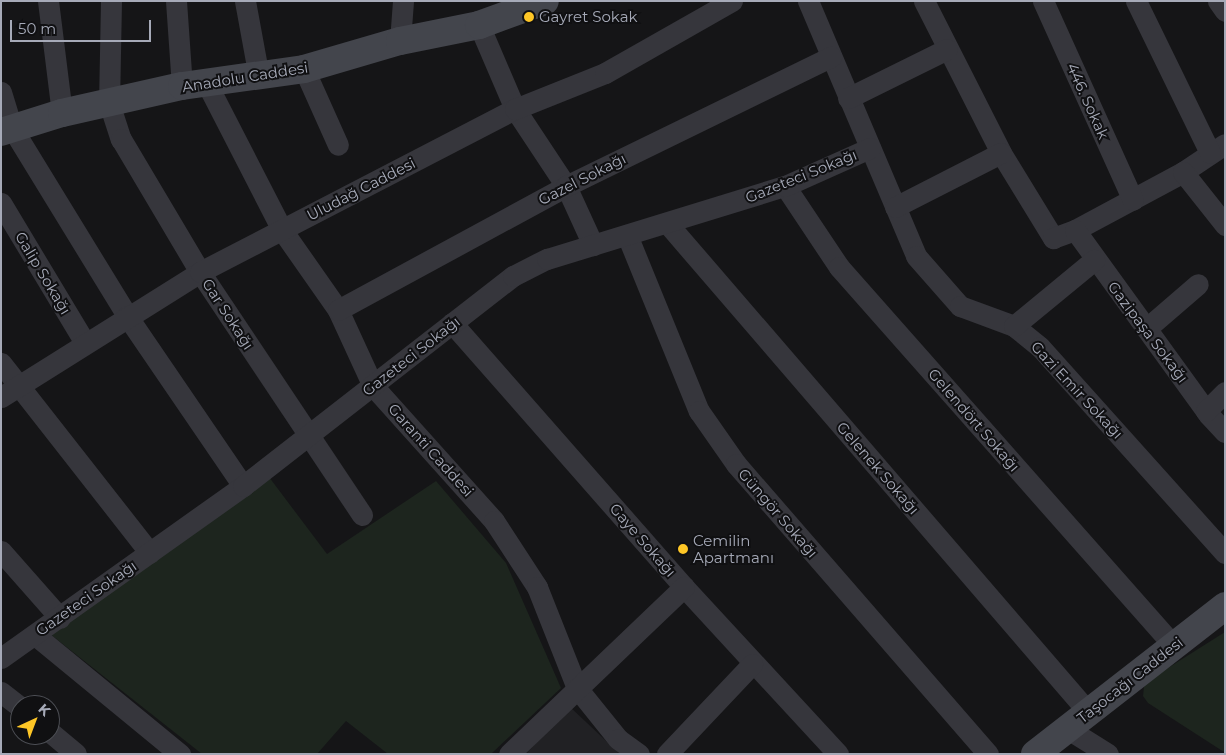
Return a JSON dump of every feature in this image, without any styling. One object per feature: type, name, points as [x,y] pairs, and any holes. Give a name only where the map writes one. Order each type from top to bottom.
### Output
[{"type":"main road","name":"Anadolu Caddesi","points":[[7,130],[62,113],[194,84],[259,77],[304,69],[400,41],[479,25],[509,8],[545,1]]},
{"type":"main road","name":"Taşocağı Caddesi","points":[[1035,754],[1225,606]]},
{"type":"street","points":[[48,1],[62,113]]},
{"type":"street","name":"Gar Sokağı","points":[[111,1],[109,103],[121,139],[200,272],[307,436],[362,516]]},
{"type":"street","points":[[176,1],[194,84]]},
{"type":"street","points":[[245,1],[259,77]]},
{"type":"street","points":[[400,41],[402,1]]},
{"type":"street","name":"Uludağ Caddesi","points":[[9,392],[127,316],[200,272],[515,109],[605,73],[732,1]]},
{"type":"street","name":"Gazi Emir Sokağı","points":[[808,1],[916,256],[960,306],[1014,326],[1040,347],[1225,553]]},
{"type":"street","points":[[924,1],[1001,153],[1053,238],[1075,230],[1133,200],[1183,172],[1217,149],[1136,1]]},
{"type":"street","name":"446. Sokak","points":[[1043,1],[1133,200]]},
{"type":"street","points":[[1218,1],[1225,11]]},
{"type":"street","points":[[479,25],[515,109],[566,186],[593,245]]},
{"type":"street","points":[[848,98],[947,49]]},
{"type":"street","name":"Gazel Sokağı","points":[[338,310],[566,186],[831,57]]},
{"type":"street","points":[[304,69],[338,145]]},
{"type":"street","name":"Garanti Caddesi","points":[[194,84],[282,230],[338,310],[374,386],[494,521],[536,587],[577,688],[618,739],[639,754]]},
{"type":"street","points":[[1,92],[7,130],[127,316],[243,486]]},
{"type":"street","name":"Gazeteci Sokağı","points":[[1,658],[60,618],[243,486],[513,276],[547,259],[785,186],[870,148]]},
{"type":"street","points":[[895,207],[1001,153]]},
{"type":"street","points":[[1183,172],[1225,225]]},
{"type":"street","name":"Gelendört Sokağı","points":[[785,186],[839,267],[1174,646]]},
{"type":"street","name":"Galip Sokağı","points":[[1,202],[85,343]]},
{"type":"street","name":"Gelenek Sokağı","points":[[667,223],[1089,713]]},
{"type":"street","name":"Gazipaşa Sokağı","points":[[1075,230],[1094,260],[1147,328],[1206,411],[1225,432]]},
{"type":"street","name":"Güngör Sokağı","points":[[627,235],[699,411],[736,464],[988,754]]},
{"type":"street","points":[[1014,326],[1094,260]]},
{"type":"street","points":[[1147,328],[1198,284]]},
{"type":"street","name":"Gaye Sokağı","points":[[452,323],[752,664],[838,754]]},
{"type":"street","points":[[1,363],[9,392],[150,553]]},
{"type":"street","points":[[1206,411],[1225,392]]},
{"type":"street","points":[[1,551],[60,618]]},
{"type":"street","points":[[509,754],[684,587]]},
{"type":"street","points":[[35,635],[180,754]]},
{"type":"street","points":[[667,754],[752,664]]},
{"type":"street","points":[[1068,729],[1108,754]]},
{"type":"street","points":[[60,740],[76,754]]},
{"type":"shaded area","points":[[269,477],[327,554],[436,481],[506,563],[561,688],[491,754],[388,754],[346,721],[317,754],[202,754],[50,634]]},
{"type":"shaded area","points":[[1225,632],[1224,752],[1148,703],[1143,696],[1144,687],[1149,680]]},
{"type":"shaded area","points":[[569,706],[620,754],[526,754]]},
{"type":"place","name":"Gayret Sokak","points":[[529,17]]},
{"type":"place","name":"Cemilin Apartmanı","points":[[683,549]]}]
